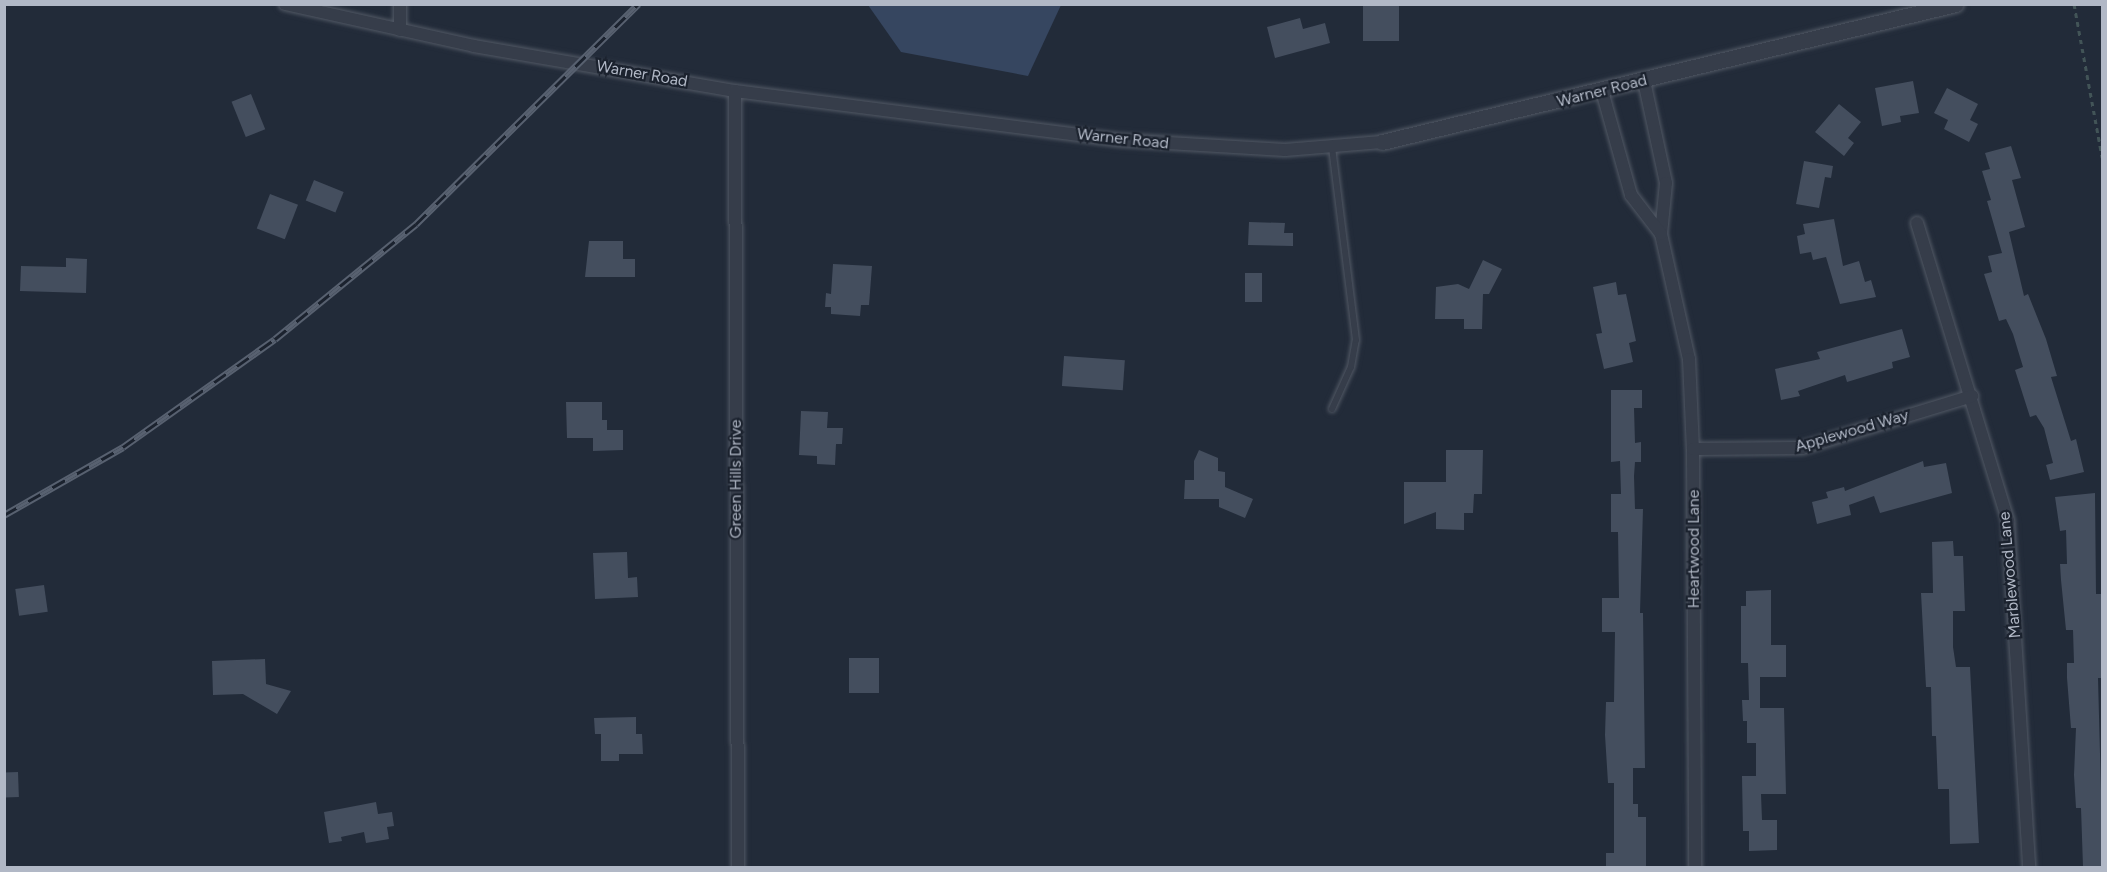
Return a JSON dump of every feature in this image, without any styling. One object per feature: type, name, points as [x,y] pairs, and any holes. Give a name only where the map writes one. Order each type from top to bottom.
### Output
[{"type":"street","name":"Warner Road","points":[[285,4],[400,30],[735,91],[1118,140],[1221,148],[1332,147],[1382,142],[1644,81],[1956,4]]},
{"type":"street","points":[[400,4],[400,30]]},
{"type":"street","name":"Heartwood Lane","points":[[1644,81],[1666,183],[1661,234],[1689,359],[1694,449],[1695,867]]},
{"type":"street","name":"Green Hills Drive","points":[[735,91],[738,867]]},
{"type":"street","name":"Heartwood Lane","points":[[1602,91],[1631,195],[1661,234]]},
{"type":"street","name":"Marblewood Lane","points":[[1917,223],[1972,396],[2008,521],[2030,867]]},
{"type":"street","name":"Applewood Way","points":[[1694,449],[1802,448],[1972,396]]},
{"type":"lane","points":[[1332,147],[1356,340],[1351,367],[1332,409]]},
{"type":"path","points":[[2074,4],[2103,157]]},
{"type":"water","points":[[868,5],[1061,5],[1028,76],[901,52]]},
{"type":"building","points":[[1363,6],[1399,6],[1399,41],[1363,41]]},
{"type":"building","points":[[1300,18],[1303,29],[1325,23],[1330,43],[1275,58],[1267,27]]},
{"type":"building","points":[[1913,81],[1919,113],[1900,116],[1901,122],[1882,126],[1875,88]]},
{"type":"building","points":[[1947,88],[1978,104],[1970,120],[1978,124],[1969,142],[1944,129],[1948,120],[1934,113]]},
{"type":"building","points":[[251,94],[265,129],[246,137],[232,102]]},
{"type":"building","points":[[1839,104],[1861,122],[1848,138],[1854,143],[1844,156],[1815,132]]},
{"type":"building","points":[[2011,146],[2021,178],[2012,180],[2025,227],[2009,232],[2024,296],[2028,294],[2046,339],[2057,376],[2051,377],[2071,441],[2076,439],[2084,472],[2050,480],[2046,465],[2053,463],[2044,428],[2036,415],[2030,417],[2015,370],[2023,367],[2013,334],[2006,319],[1999,321],[1984,274],[1992,272],[1988,256],[2002,253],[1987,201],[1991,200],[1982,171],[1990,169],[1985,153]]},
{"type":"building","points":[[1804,161],[1833,166],[1831,178],[1825,177],[1819,208],[1796,204]]},
{"type":"building","points":[[314,180],[344,192],[335,212],[306,200]]},
{"type":"building","points":[[270,194],[298,205],[285,239],[257,229]]},
{"type":"building","points":[[1834,219],[1843,266],[1859,261],[1865,282],[1871,280],[1876,297],[1840,304],[1826,257],[1813,260],[1811,252],[1800,254],[1797,236],[1805,234],[1803,224]]},
{"type":"building","points":[[1249,222],[1285,223],[1284,233],[1293,233],[1293,246],[1248,245]]},
{"type":"building","points":[[589,241],[623,241],[623,259],[635,259],[635,277],[585,277]]},
{"type":"building","points":[[66,258],[87,259],[86,293],[20,291],[21,266],[66,267]]},
{"type":"building","points":[[1483,260],[1502,269],[1489,294],[1483,294],[1482,329],[1464,329],[1464,319],[1435,319],[1436,287],[1458,284],[1469,289]]},
{"type":"building","points":[[833,264],[872,266],[869,305],[861,305],[860,316],[831,314],[831,307],[825,307],[826,293],[831,294]]},
{"type":"building","points":[[1245,273],[1262,273],[1262,302],[1245,302]]},
{"type":"building","points":[[1616,282],[1618,295],[1626,294],[1636,341],[1629,343],[1633,362],[1604,369],[1596,334],[1602,333],[1593,287]]},
{"type":"building","points":[[1902,329],[1910,357],[1892,362],[1893,368],[1847,382],[1845,375],[1798,391],[1800,396],[1781,400],[1775,369],[1820,359],[1817,352]]},
{"type":"building","points":[[1064,356],[1125,360],[1123,390],[1062,386]]},
{"type":"building","points":[[1611,390],[1642,390],[1642,408],[1634,408],[1635,443],[1641,442],[1641,462],[1635,462],[1634,476],[1635,509],[1643,509],[1640,613],[1643,613],[1645,768],[1633,768],[1633,804],[1638,804],[1638,817],[1646,817],[1646,867],[1606,867],[1606,853],[1614,853],[1614,783],[1608,783],[1605,735],[1606,702],[1614,702],[1615,632],[1602,632],[1602,598],[1619,598],[1618,532],[1611,532],[1611,494],[1621,494],[1620,461],[1611,462]]},
{"type":"building","points":[[566,402],[602,402],[602,420],[607,420],[607,430],[623,430],[623,450],[593,451],[593,438],[567,438]]},
{"type":"building","points":[[801,411],[828,412],[827,428],[843,428],[842,444],[836,444],[835,465],[817,464],[817,456],[799,455]]},
{"type":"building","points":[[1199,450],[1218,458],[1218,471],[1225,472],[1225,487],[1253,499],[1245,518],[1219,507],[1219,499],[1184,499],[1185,480],[1194,480],[1194,461]]},
{"type":"building","points":[[1446,450],[1483,450],[1482,494],[1474,494],[1473,513],[1464,513],[1464,530],[1436,529],[1436,512],[1404,524],[1404,482],[1446,482]]},
{"type":"building","points":[[1923,461],[1924,467],[1946,463],[1952,493],[1880,513],[1874,496],[1849,505],[1851,515],[1817,524],[1812,502],[1828,498],[1826,492],[1844,487],[1845,491]]},
{"type":"building","points":[[2095,493],[2096,594],[2101,594],[2102,629],[2102,678],[2098,678],[2103,867],[2083,867],[2081,808],[2076,808],[2074,775],[2076,728],[2071,728],[2067,678],[2067,663],[2074,663],[2073,630],[2066,630],[2060,564],[2067,564],[2066,530],[2060,531],[2055,497]]},
{"type":"building","points":[[1953,541],[1954,556],[1963,556],[1965,611],[1953,611],[1953,647],[1956,667],[1970,667],[1979,843],[1950,844],[1949,789],[1938,789],[1936,736],[1932,736],[1931,687],[1926,687],[1921,593],[1933,593],[1932,542]]},
{"type":"building","points":[[627,552],[628,578],[637,577],[638,597],[595,599],[593,553]]},
{"type":"building","points":[[44,585],[48,612],[19,616],[15,589]]},
{"type":"building","points":[[1771,590],[1771,645],[1786,645],[1786,677],[1760,677],[1760,708],[1784,708],[1786,794],[1761,794],[1762,820],[1777,820],[1777,850],[1749,851],[1749,831],[1743,831],[1742,776],[1756,776],[1756,743],[1747,743],[1747,721],[1743,721],[1742,700],[1749,700],[1748,663],[1741,663],[1741,606],[1746,606],[1746,591]]},
{"type":"building","points":[[849,658],[879,658],[879,693],[849,693]]},
{"type":"building","points":[[265,659],[266,684],[291,691],[277,714],[243,694],[213,695],[212,661]]},
{"type":"building","points":[[636,717],[636,734],[642,734],[643,754],[619,754],[619,761],[601,761],[601,734],[595,734],[594,718]]},
{"type":"building","points":[[4,772],[18,772],[19,797],[5,797]]},
{"type":"building","points":[[376,802],[378,814],[392,812],[394,826],[387,827],[389,839],[366,843],[364,832],[341,837],[342,841],[329,843],[324,812]]},
{"type":"railway","points":[[4,515],[123,447],[275,339],[416,224],[638,4]]}]
